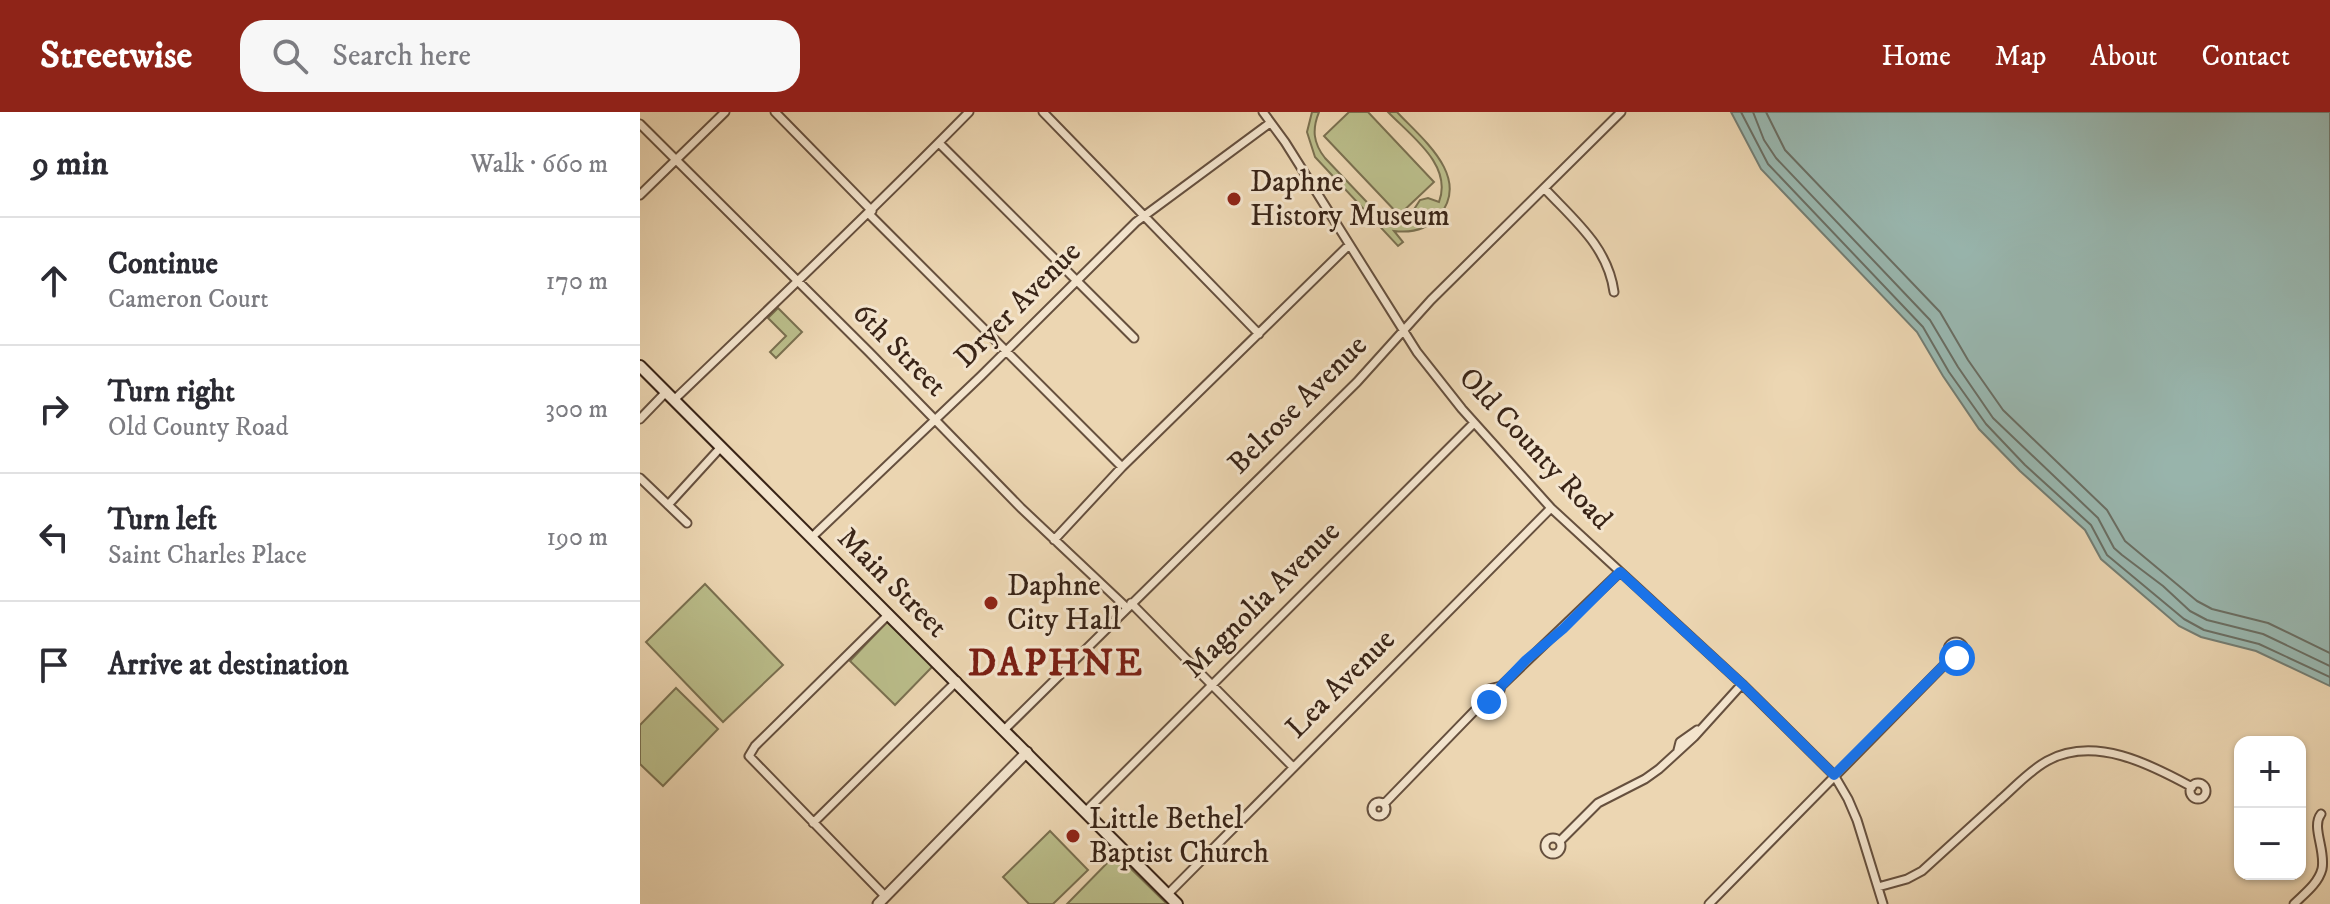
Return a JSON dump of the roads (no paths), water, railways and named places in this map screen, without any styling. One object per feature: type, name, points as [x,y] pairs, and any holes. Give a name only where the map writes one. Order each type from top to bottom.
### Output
[{"type":"main road","name":"Main Street","points":[[640,366],[1177,904]]},
{"type":"street","points":[[640,195],[725,112]]},
{"type":"street","points":[[775,112],[870,213],[1122,467]]},
{"type":"street","points":[[640,419],[670,396],[870,213],[969,112]]},
{"type":"street","points":[[1043,112],[1259,334]]},
{"type":"street","name":"Belrose Avenue","points":[[1005,729],[1357,382],[1519,211],[1621,112]]},
{"type":"street","name":"Old County Road","points":[[1264,113],[1404,331],[1432,372],[1474,423],[1551,508],[1742,684],[1834,775],[1848,799],[1883,904]]},
{"type":"street","name":"Dryer Avenue","points":[[812,537],[1143,216],[1270,123]]},
{"type":"street","name":"6th Street","points":[[640,124],[1054,540],[1212,683],[1293,767]]},
{"type":"street","points":[[939,143],[1134,338]]},
{"type":"street","points":[[1545,189],[1587,232],[1609,271],[1614,292]]},
{"type":"street","points":[[1054,540],[1122,467],[1349,245]]},
{"type":"street","name":"Magnolia Avenue","points":[[1085,812],[1474,423]]},
{"type":"street","points":[[668,505],[721,447]]},
{"type":"street","points":[[640,478],[687,523]]},
{"type":"street","name":"Lea Avenue","points":[[1167,895],[1551,508]]},
{"type":"street","points":[[1384,804],[1484,701],[1489,689],[1501,686],[1620,572]]},
{"type":"street","points":[[889,614],[755,746],[749,756],[881,900],[1027,752]]},
{"type":"street","points":[[1709,904],[1952,657]]},
{"type":"street","points":[[813,823],[957,681]]},
{"type":"street","points":[[1560,841],[1598,803],[1645,779],[1694,737],[1697,730],[1742,684]]},
{"type":"street","points":[[1878,887],[1922,871],[2036,768],[2065,754],[2085,751],[2131,758],[2192,787]]},
{"type":"street","points":[[2294,904],[2315,883],[2321,871],[2322,841],[2316,827],[2321,814]]},
{"type":"water","points":[[1731,112],[2330,112],[2330,686],[2256,651],[2201,637],[2179,626],[2101,559],[2085,530],[1979,429],[1917,332],[1761,169]]},
{"type":"place","name":"Daphne History Museum","points":[[1234,199]]},
{"type":"place","name":"Daphne City Hall","points":[[991,603]]},
{"type":"place","name":"Little Bethel Baptist Church","points":[[1073,836]]},
{"type":"district","name":"DAPHNE","points":[[1056,664]]}]
